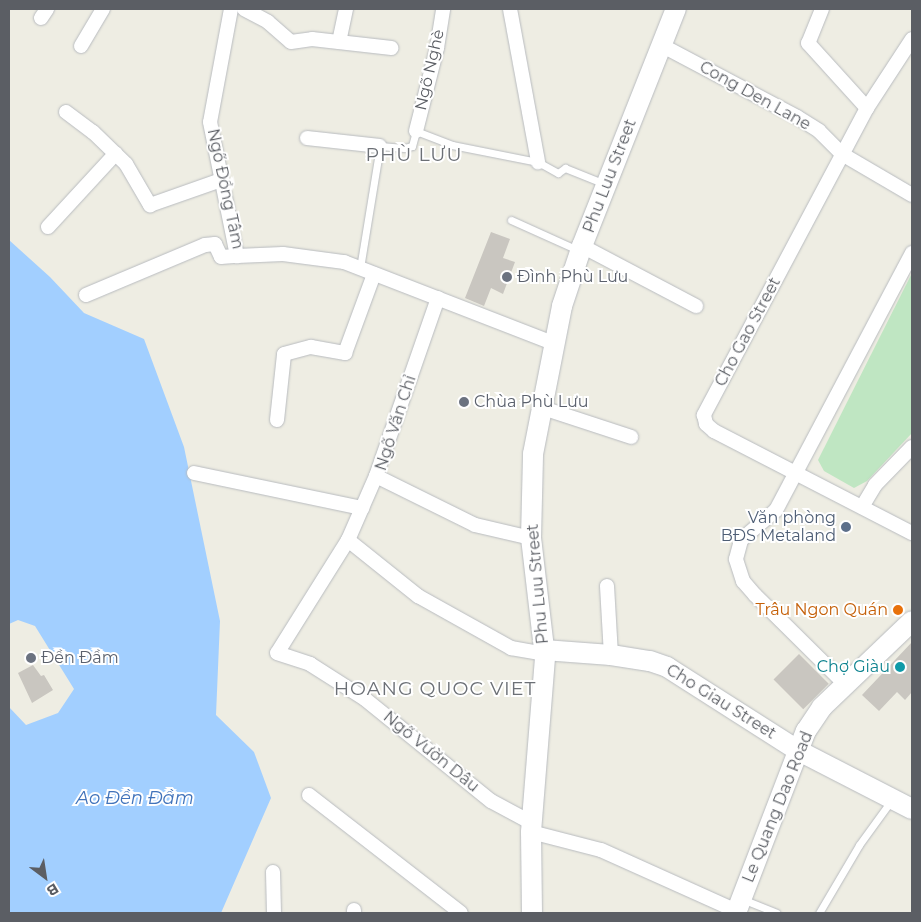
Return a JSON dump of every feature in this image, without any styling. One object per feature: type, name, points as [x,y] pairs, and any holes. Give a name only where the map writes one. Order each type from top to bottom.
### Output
[{"type":"main road","name":"Phu Luu Street","points":[[532,913],[532,827],[544,652],[531,538],[533,454],[540,407],[553,342],[581,249],[608,186],[676,9]]},
{"type":"main road","name":"Le Quang Dao Road","points":[[738,908],[806,732],[822,707],[912,622]]},
{"type":"main road","name":"Cho Giau Street","points":[[544,652],[612,656],[667,667],[799,751],[912,809]]},
{"type":"street","points":[[82,46],[103,9]]},
{"type":"street","name":"Ngõ Đồng Tâm","points":[[231,9],[210,122],[237,256],[283,254],[344,262],[553,342]]},
{"type":"street","points":[[244,9],[268,22],[291,42],[312,39],[391,48]]},
{"type":"street","points":[[340,42],[346,9]]},
{"type":"street","name":"Ngõ Nghè","points":[[416,131],[437,48],[443,9]]},
{"type":"street","points":[[510,9],[538,162]]},
{"type":"street","points":[[822,9],[808,43],[866,108]]},
{"type":"street","name":"Cho Gao Street","points":[[912,39],[866,108],[704,415],[706,424],[714,431],[912,533]]},
{"type":"street","name":"Cong Den Lane","points":[[661,45],[797,117],[819,131],[842,154],[912,195]]},
{"type":"street","points":[[66,112],[116,153],[150,205],[221,180]]},
{"type":"street","points":[[307,138],[380,146]]},
{"type":"street","points":[[48,227],[116,153]]},
{"type":"street","points":[[86,295],[205,245],[215,244],[221,257],[237,256]]},
{"type":"street","points":[[581,249],[696,306]]},
{"type":"street","points":[[846,685],[755,595],[737,570],[736,559],[741,540],[776,510],[794,472],[912,253]]},
{"type":"street","points":[[277,420],[284,354],[311,347],[345,353],[374,274]]},
{"type":"street","name":"Ngõ Văn Chỉ","points":[[438,298],[376,476],[475,525],[531,538]]},
{"type":"street","points":[[540,407],[631,437]]},
{"type":"street","points":[[862,507],[875,485],[912,447]]},
{"type":"street","points":[[194,473],[362,508]]},
{"type":"street","points":[[376,476],[348,540],[418,596],[512,648],[544,652]]},
{"type":"street","name":"Ngõ Vườn Dâu","points":[[348,540],[277,653],[310,664],[365,699],[492,801],[532,827],[601,850],[738,908]]},
{"type":"street","points":[[606,586],[612,656]]},
{"type":"street","points":[[310,795],[461,913]]},
{"type":"street","points":[[273,872],[274,913]]},
{"type":"lane","points":[[360,268],[380,146],[404,148],[412,146],[416,131],[452,145],[538,162],[558,173],[565,168],[608,186]]},
{"type":"lane","points":[[511,220],[581,249]]},
{"type":"lane","points":[[819,913],[859,845],[893,799]]},
{"type":"lane","points":[[738,908],[776,913]]},
{"type":"green space","points":[[912,273],[912,433],[867,481],[854,488],[824,471],[818,460]]},
{"type":"water","name":"Ao Đền Đầm","points":[[9,240],[50,277],[84,313],[144,339],[184,447],[220,621],[216,715],[254,752],[271,798],[221,913],[9,913],[9,707],[26,725],[58,713],[74,689],[35,626],[18,620],[9,624]]},
{"type":"building","points":[[491,232],[510,239],[503,258],[515,262],[503,294],[491,288],[484,306],[465,298]]},
{"type":"building","name":"Chợ Giàu","points":[[912,642],[912,692],[905,700],[897,692],[879,711],[862,695]]},
{"type":"building","points":[[799,654],[829,684],[803,709],[774,679]]},
{"type":"building","points":[[33,665],[41,676],[44,675],[53,690],[32,703],[18,673]]},
{"type":"place","name":"Đình Phù Lưu","points":[[507,277]]},
{"type":"place","name":"Chùa Phù Lưu","points":[[464,402]]},
{"type":"place","name":"Văn phòng BĐS Metaland","points":[[846,527]]},
{"type":"place","name":"Trâu Ngon Quán","points":[[898,610]]},
{"type":"place","name":"Đền Đầm","points":[[31,658]]},
{"type":"place","name":"Chợ Giàu","points":[[900,667]]},
{"type":"district","name":"PHÙ LƯU","points":[[414,155]]},
{"type":"district","name":"HOANG QUOC VIET","points":[[435,689]]}]
